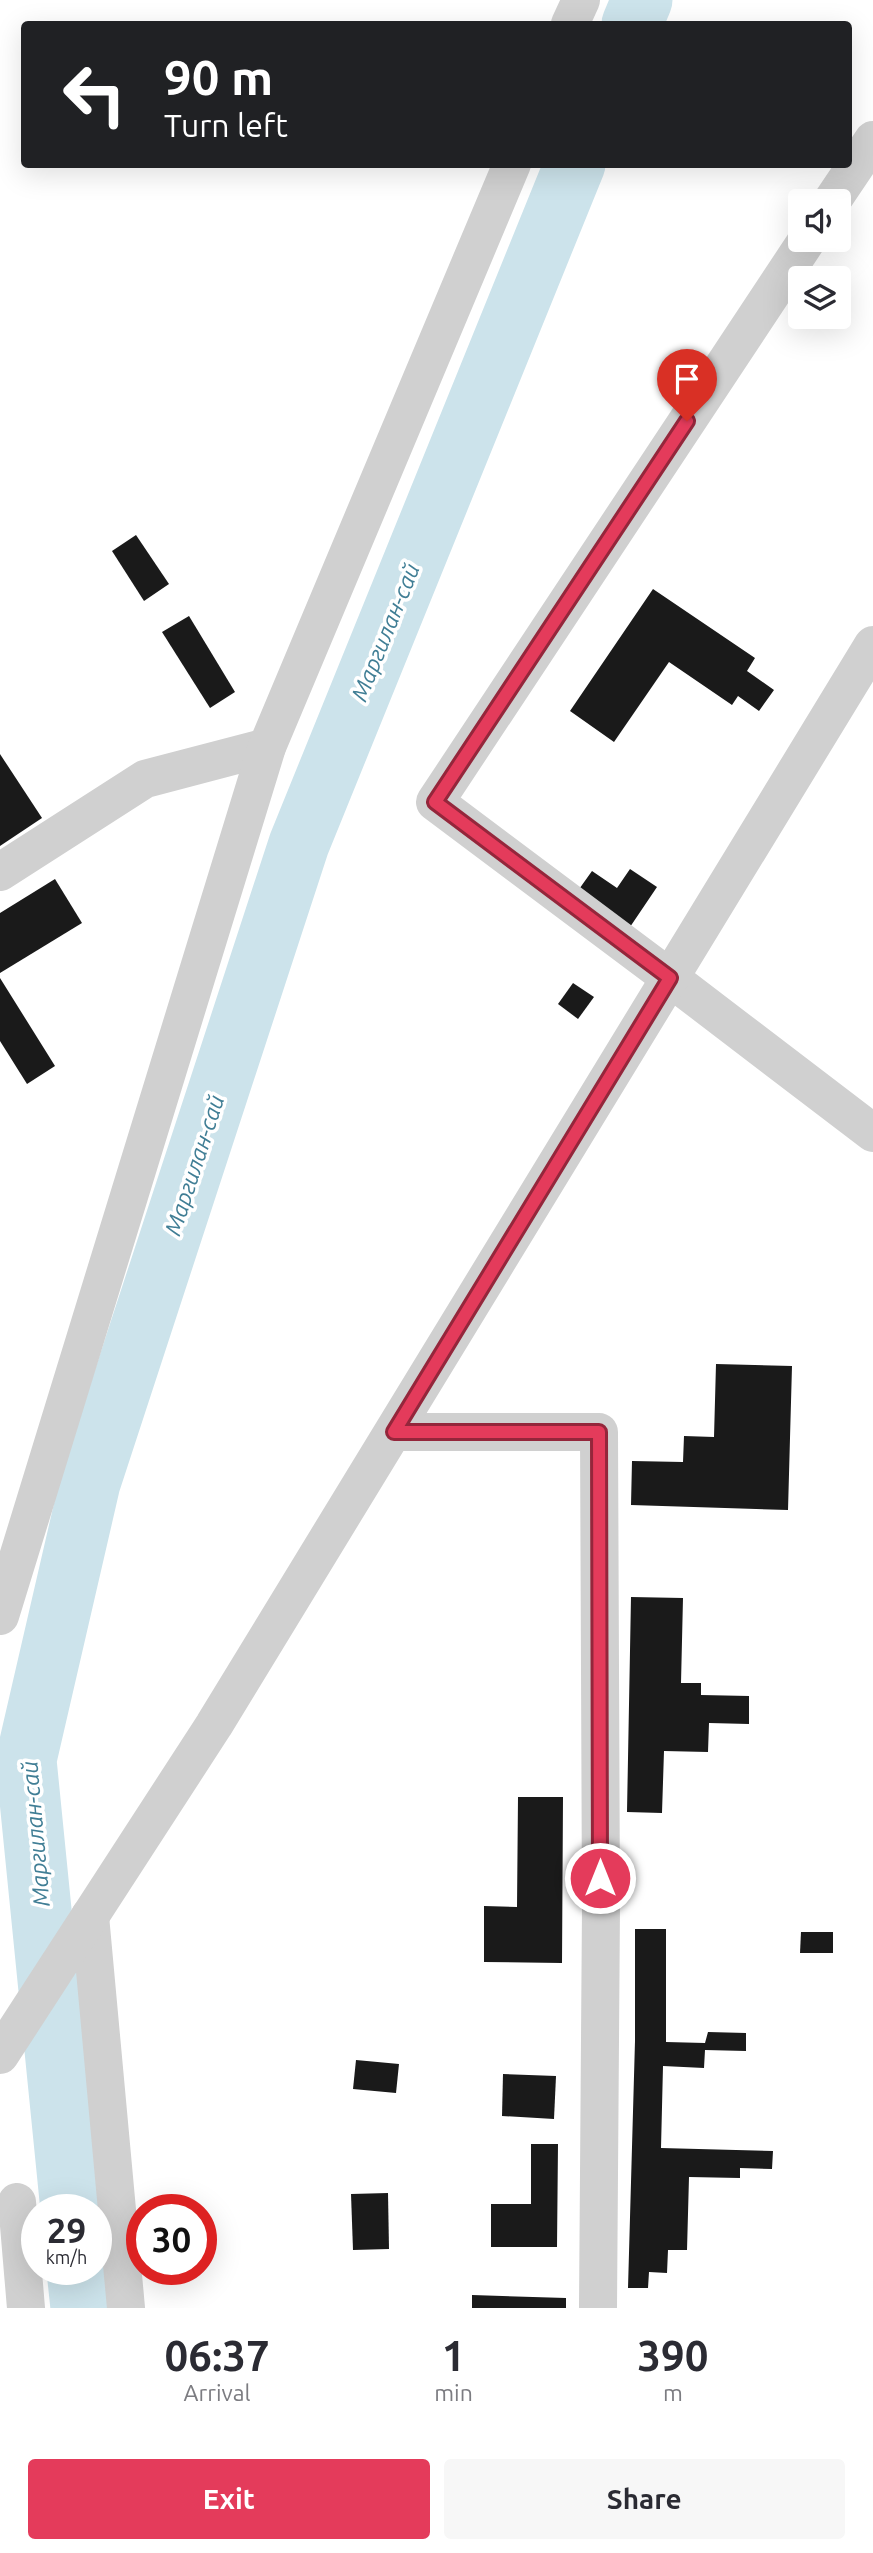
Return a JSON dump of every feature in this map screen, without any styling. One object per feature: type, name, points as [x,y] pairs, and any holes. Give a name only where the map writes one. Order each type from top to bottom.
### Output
[{"type":"street","points":[[571,21],[580,0]]},
{"type":"street","points":[[840,189],[873,140]]},
{"type":"street","points":[[0,1616],[267,747],[510,168]]},
{"type":"street","points":[[799,252],[435,802],[873,1133]]},
{"type":"street","points":[[0,2055],[214,1725],[873,645]]},
{"type":"street","points":[[0,872],[145,779],[267,747]]},
{"type":"street","points":[[394,1432],[599,1432],[601,1906],[598,2308]]},
{"type":"street","points":[[90,1916],[126,2308]]},
{"type":"street","points":[[17,2202],[26,2308]]},
{"type":"building","points":[[136,535],[169,584],[144,601],[112,551]]},
{"type":"building","points":[[653,589],[755,658],[747,671],[774,690],[759,711],[738,696],[732,705],[669,662],[614,742],[570,711]]},
{"type":"building","points":[[189,616],[235,692],[210,708],[162,632]]},
{"type":"building","points":[[0,754],[42,818],[0,846]]},
{"type":"building","points":[[630,869],[657,887],[630,927],[577,892],[592,871],[617,888]]},
{"type":"building","points":[[55,879],[82,923],[0,973],[0,913]]},
{"type":"building","points":[[0,978],[55,1066],[27,1084],[0,1041]]},
{"type":"building","points":[[573,983],[594,997],[578,1019],[558,1004]]},
{"type":"building","points":[[716,1364],[792,1366],[788,1510],[631,1505],[632,1461],[683,1462],[684,1436],[714,1437]]},
{"type":"building","points":[[631,1597],[683,1598],[681,1683],[701,1683],[701,1695],[749,1696],[749,1724],[709,1723],[708,1752],[664,1751],[662,1813],[627,1812]]},
{"type":"building","points":[[518,1797],[563,1797],[562,1963],[484,1962],[484,1906],[517,1907]]},
{"type":"building","points":[[635,1929],[666,1929],[666,2042],[705,2043],[708,2032],[746,2033],[746,2051],[705,2050],[704,2068],[663,2066],[661,2148],[773,2151],[772,2169],[740,2168],[740,2178],[689,2177],[687,2250],[668,2250],[667,2273],[649,2272],[648,2288],[628,2288],[635,2041]]},
{"type":"building","points":[[801,1932],[833,1932],[833,1953],[800,1953]]},
{"type":"building","points":[[356,2060],[399,2064],[396,2093],[353,2089]]},
{"type":"building","points":[[503,2074],[556,2076],[554,2119],[502,2116]]},
{"type":"building","points":[[531,2144],[558,2144],[557,2247],[491,2247],[491,2204],[531,2204]]},
{"type":"building","points":[[388,2193],[389,2249],[353,2250],[351,2194]]},
{"type":"building","points":[[472,2295],[566,2298],[566,2308],[472,2308]]},
{"type":"waterway","name":"Маргилан-сай","points":[[633,21],[642,0]]},
{"type":"waterway","name":"Маргилан-сай","points":[[69,2194],[26,1760],[90,1483],[299,844],[573,168]]},
{"type":"waterway","name":"Маргилан-сай","points":[[79,2285],[81,2308]]},
{"type":"route","points":[[600,1878],[599,1432],[394,1432],[670,978],[435,802],[687,421]]}]
